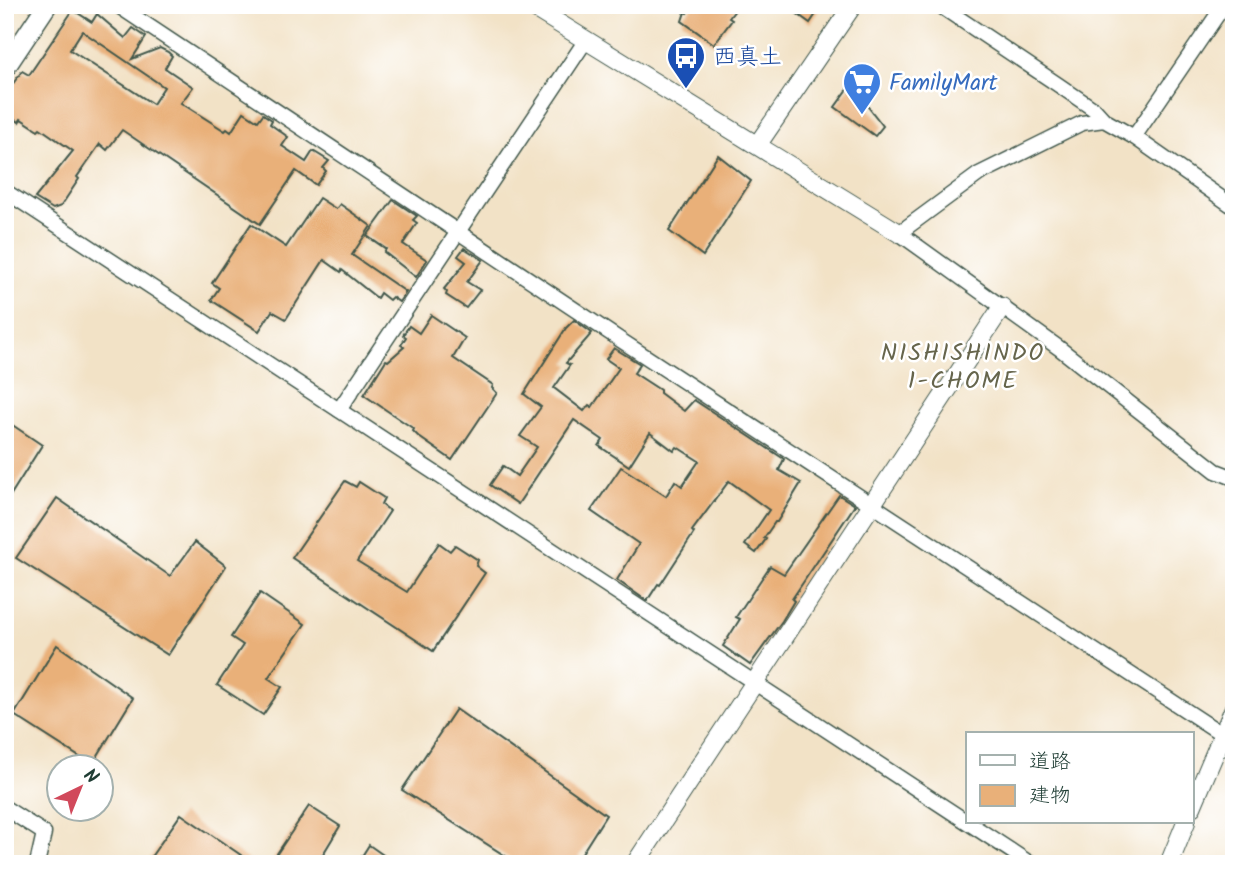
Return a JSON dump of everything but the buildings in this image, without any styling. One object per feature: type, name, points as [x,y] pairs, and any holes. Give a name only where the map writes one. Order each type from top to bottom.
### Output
[{"type":"main road","points":[[5,68],[47,5]]},
{"type":"street","points":[[117,5],[1228,738]]},
{"type":"street","points":[[529,5],[899,233],[1059,348],[1216,471],[1234,478]]},
{"type":"street","points":[[758,144],[853,5]]},
{"type":"street","points":[[939,5],[1234,207]]},
{"type":"street","points":[[1134,137],[1224,5]]},
{"type":"street","points":[[339,410],[586,40]]},
{"type":"street","points":[[899,233],[979,174],[1082,123],[1104,120]]},
{"type":"street","points":[[5,191],[966,822]]},
{"type":"street","points":[[637,863],[1002,307]]},
{"type":"street","points":[[1194,803],[1228,738],[1234,708]]},
{"type":"street","points":[[5,808],[44,833],[37,864]]},
{"type":"street","points":[[970,824],[1031,864]]},
{"type":"street","points":[[1169,864],[1185,824]]},
{"type":"place","name":"西真土","points":[[686,90]]},
{"type":"place","name":"FamilyMart","points":[[862,116]]},
{"type":"district","name":"NISHISHINDO 1-CHOME","points":[[963,366]]}]
